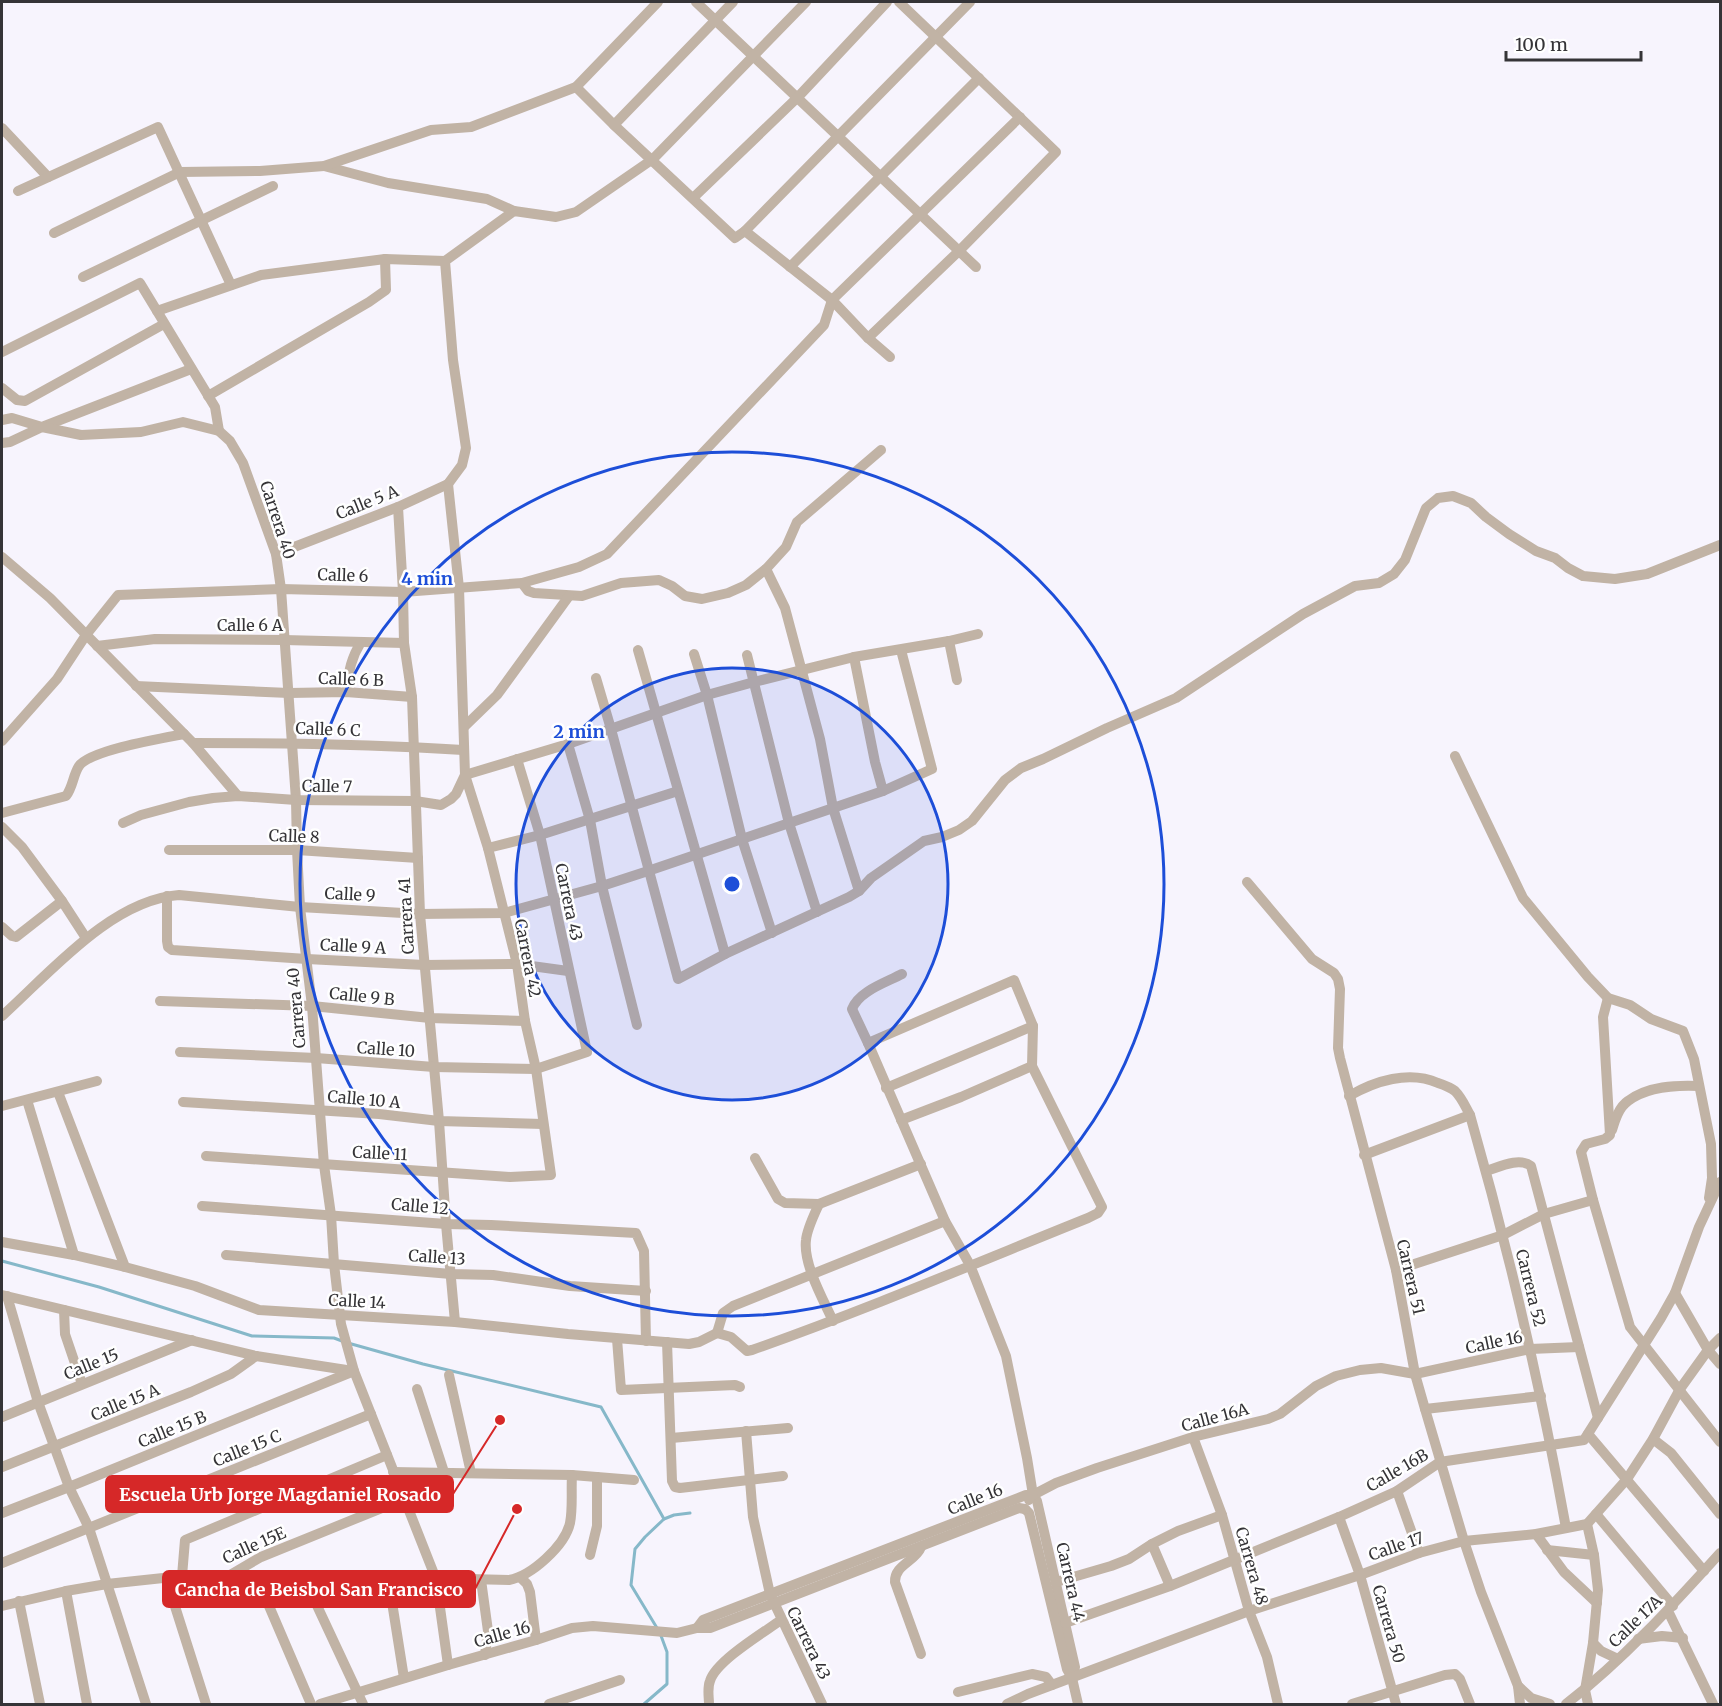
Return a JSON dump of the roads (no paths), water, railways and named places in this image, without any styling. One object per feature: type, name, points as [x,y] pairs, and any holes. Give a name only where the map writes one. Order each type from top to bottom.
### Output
[{"type":"street","points":[[54,233],[180,172],[260,171],[324,166],[431,130],[471,128],[576,87],[658,2]]},
{"type":"street","points":[[696,2],[976,267]]},
{"type":"street","points":[[614,125],[733,2]]},
{"type":"street","points":[[324,166],[388,183],[488,199],[514,211],[556,217],[576,213],[653,159],[806,2]]},
{"type":"street","points":[[693,198],[798,97],[887,2]]},
{"type":"street","points":[[868,338],[1056,152],[899,2]]},
{"type":"street","points":[[576,87],[735,238],[745,231],[970,2]]},
{"type":"street","points":[[790,267],[979,78]]},
{"type":"street","points":[[832,300],[1020,117]]},
{"type":"street","points":[[18,191],[158,127],[231,285]]},
{"type":"street","points":[[2,128],[48,177]]},
{"type":"street","points":[[83,277],[273,186]]},
{"type":"street","points":[[157,311],[261,275],[385,259],[445,261],[514,211]]},
{"type":"street","points":[[745,231],[832,300],[868,338],[890,357]]},
{"type":"street","points":[[208,396],[386,290],[385,259]]},
{"type":"street","name":"Calle 5 A","points":[[276,554],[398,507],[448,484],[462,465],[466,448],[453,360],[445,261]]},
{"type":"street","points":[[2,352],[140,283],[215,407],[219,431],[183,422],[141,432],[81,435],[12,418],[2,420]]},
{"type":"street","name":"Calle 6","points":[[86,635],[118,595],[281,589],[403,592],[459,588],[522,582],[579,567],[607,555],[824,325],[832,300]]},
{"type":"street","points":[[2,388],[17,400],[25,400],[164,324]]},
{"type":"street","points":[[2,443],[10,442],[42,427],[191,369]]},
{"type":"street","name":"Carrera 40","points":[[219,431],[230,441],[243,463],[276,554],[281,589],[296,800],[300,906],[312,1006],[324,1165],[341,1320],[354,1371],[436,1580],[448,1665]]},
{"type":"street","points":[[522,582],[528,591],[534,594],[569,596],[582,596],[621,583],[659,580],[685,596],[702,598],[728,593],[746,585],[766,569],[786,547],[797,522],[881,450]]},
{"type":"street","points":[[448,484],[459,588],[463,750]]},
{"type":"street","points":[[596,678],[612,729],[678,979],[725,954],[849,897],[859,891],[871,878],[924,841],[959,830],[972,821],[1005,780],[1021,768],[1176,698],[1303,614],[1356,586],[1379,583],[1394,574],[1405,560],[1426,508],[1438,498],[1453,496],[1471,503],[1509,534],[1536,551],[1555,558],[1583,576],[1615,579],[1647,574],[1720,545]]},
{"type":"street","name":"Carrera 41","points":[[398,507],[404,643],[412,698],[420,914],[440,1121],[455,1322]]},
{"type":"street","points":[[2,557],[50,598],[189,739],[238,796]]},
{"type":"street","points":[[766,569],[785,608],[820,740],[833,808],[859,891]]},
{"type":"street","points":[[464,727],[497,695],[569,596]]},
{"type":"street","points":[[465,775],[568,744],[707,695],[754,682],[854,657],[978,634]]},
{"type":"street","points":[[2,741],[57,679],[86,635]]},
{"type":"street","name":"Calle 6 A","points":[[97,646],[156,639],[404,643]]},
{"type":"street","points":[[949,641],[957,680]]},
{"type":"street","points":[[346,692],[350,665],[362,642]]},
{"type":"street","points":[[638,650],[725,954]]},
{"type":"street","name":"Calle 9","points":[[2,1016],[86,938],[146,902],[167,896],[179,895],[420,914],[504,913],[602,886],[884,791],[932,769],[901,650]]},
{"type":"street","points":[[694,654],[707,695],[742,839],[772,933]]},
{"type":"street","points":[[747,655],[789,823],[817,912]]},
{"type":"street","points":[[854,657],[875,762],[884,791]]},
{"type":"street","name":"Calle 6 B","points":[[136,686],[288,693],[346,692],[412,698]]},
{"type":"street","name":"Calle 6 C","points":[[2,813],[66,796],[71,790],[78,767],[84,761],[122,747],[189,739],[463,750]]},
{"type":"street","points":[[568,744],[590,820],[602,886],[637,1024]]},
{"type":"street","name":"Carrera 42","points":[[463,750],[465,775],[488,848],[517,964],[525,1021],[536,1069],[551,1175]]},
{"type":"street","points":[[1455,756],[1523,898],[1588,977],[1608,998],[1630,1005],[1651,1018],[1683,1032],[1694,1059],[1711,1144],[1712,1178],[1708,1208]]},
{"type":"street","name":"Carrera 43","points":[[517,759],[540,835],[587,1052]]},
{"type":"street","name":"Calle 7","points":[[123,823],[141,815],[189,802],[238,796],[296,800],[415,801],[441,805],[456,794],[465,775]]},
{"type":"street","points":[[488,848],[590,820],[678,791]]},
{"type":"street","points":[[2,827],[22,847],[86,938]]},
{"type":"street","name":"Calle 8","points":[[169,850],[297,850],[418,858]]},
{"type":"street","name":"Carrera 51","points":[[1247,882],[1312,959],[1334,973],[1338,979],[1340,989],[1338,1048],[1364,1155],[1396,1270],[1415,1374],[1464,1541],[1481,1592],[1518,1686],[1520,1704]]},
{"type":"street","name":"Calle 9 A","points":[[167,896],[167,941],[168,947],[172,950],[424,965],[517,964],[568,972]]},
{"type":"street","points":[[2,927],[16,937],[62,901]]},
{"type":"street","name":"Carrera 44","points":[[902,974],[863,995],[855,1001],[852,1008],[945,1221],[970,1265],[1006,1356],[1033,1495],[1037,1501],[1075,1667],[1072,1678]]},
{"type":"street","points":[[868,1044],[1014,980],[1032,1026],[1032,1066],[1102,1207],[1098,1213],[1088,1218],[833,1321],[747,1351],[731,1337],[717,1333],[723,1313],[733,1306],[945,1221]]},
{"type":"street","points":[[1608,998],[1603,1017],[1610,1135]]},
{"type":"street","name":"Calle 9 B","points":[[160,1001],[312,1006],[430,1018],[525,1021]]},
{"type":"street","points":[[886,1088],[1032,1026]]},
{"type":"street","name":"Calle 10","points":[[180,1052],[316,1058],[434,1067],[536,1069],[587,1052]]},
{"type":"street","points":[[901,1120],[1032,1066]]},
{"type":"street","name":"Carrera 52","points":[[1349,1096],[1368,1085],[1398,1077],[1427,1078],[1453,1089],[1463,1101],[1470,1115],[1503,1236],[1541,1396],[1566,1528]]},
{"type":"street","points":[[2,1106],[97,1082]]},
{"type":"street","points":[[1699,1086],[1664,1087],[1627,1101],[1617,1116],[1610,1135],[1605,1139],[1586,1144],[1581,1152],[1630,1327],[1720,1442]]},
{"type":"street","points":[[58,1092],[125,1267]]},
{"type":"street","points":[[27,1100],[74,1255]]},
{"type":"street","name":"Calle 10 A","points":[[183,1102],[320,1110],[440,1121],[543,1124]]},
{"type":"street","points":[[1364,1155],[1470,1115]]},
{"type":"street","name":"Calle 11","points":[[206,1156],[510,1177],[551,1175]]},
{"type":"street","points":[[755,1158],[778,1199],[785,1203],[819,1204],[921,1164]]},
{"type":"street","points":[[1486,1171],[1519,1162],[1526,1162],[1531,1166],[1598,1418]]},
{"type":"street","points":[[1704,1570],[1628,1479],[1586,1437],[1675,1293],[1699,1227],[1720,1182]]},
{"type":"street","points":[[1396,1270],[1503,1236],[1544,1214],[1593,1200]]},
{"type":"street","points":[[819,1204],[806,1238],[806,1248],[812,1274],[833,1321]]},
{"type":"street","name":"Calle 12","points":[[202,1206],[446,1224],[636,1233],[644,1251],[646,1291]]},
{"type":"street","name":"Calle 14","points":[[2,1242],[125,1267],[195,1286],[259,1310],[341,1320],[455,1322],[689,1344],[717,1333]]},
{"type":"street","name":"Calle 13","points":[[226,1255],[451,1274],[493,1275],[570,1286],[646,1291]]},
{"type":"street","points":[[646,1291],[646,1341]]},
{"type":"street","points":[[1675,1293],[1708,1350],[1720,1364]]},
{"type":"street","points":[[4,1295],[256,1356],[354,1371]]},
{"type":"street","points":[[4,1295],[54,1447],[69,1487],[89,1528],[146,1704]]},
{"type":"street","points":[[64,1310],[65,1334],[82,1384]]},
{"type":"street","points":[[1588,1704],[1585,1689],[1593,1643],[1598,1590],[1594,1555],[1587,1524],[1628,1479],[1680,1389],[1708,1350],[1720,1338]]},
{"type":"street","points":[[617,1339],[621,1390],[735,1385],[740,1387]]},
{"type":"street","name":"Calle 15","points":[[2,1416],[192,1340]]},
{"type":"street","points":[[666,1342],[672,1481],[675,1487],[783,1476]]},
{"type":"street","name":"Calle 16","points":[[1415,1374],[1530,1349],[1579,1347]]},
{"type":"street","name":"Calle 15 A","points":[[2,1467],[211,1383],[231,1374],[256,1356]]},
{"type":"street","name":"Calle 16A","points":[[1033,1495],[1056,1483],[1193,1437],[1268,1419],[1280,1414],[1316,1386],[1336,1376],[1381,1368],[1415,1374]]},
{"type":"street","name":"Calle 15 B","points":[[2,1513],[354,1371]]},
{"type":"street","points":[[449,1375],[471,1473]]},
{"type":"street","points":[[417,1389],[444,1472]]},
{"type":"street","points":[[1425,1409],[1541,1396]]},
{"type":"street","name":"Calle 15 C","points":[[2,1563],[371,1414]]},
{"type":"street","points":[[671,1438],[788,1428]]},
{"type":"street","name":"Carrera 43","points":[[746,1431],[753,1517],[771,1598],[822,1704]]},
{"type":"street","name":"Carrera 48","points":[[1193,1437],[1222,1515],[1249,1611],[1267,1657],[1278,1704]]},
{"type":"street","name":"Calle 16B","points":[[1065,1623],[1170,1586],[1339,1517],[1397,1491],[1440,1462],[1551,1445],[1586,1437]]},
{"type":"street","points":[[1653,1439],[1671,1453],[1720,1514]]},
{"type":"street","points":[[182,1576],[185,1540],[387,1455]]},
{"type":"street","points":[[393,1472],[572,1475],[634,1480]]},
{"type":"street","points":[[230,1575],[305,1580],[388,1577],[436,1580],[521,1578],[542,1563],[561,1541],[570,1525],[572,1475]]},
{"type":"street","points":[[590,1555],[597,1526],[597,1477]]},
{"type":"street","points":[[1397,1491],[1419,1553]]},
{"type":"street","name":"Calle 16","points":[[920,1542],[1026,1495],[1033,1495]]},
{"type":"street","points":[[1024,1509],[1033,1495]]},
{"type":"street","name":"Calle 15E","points":[[2,1606],[107,1584],[182,1576],[230,1575],[261,1557],[404,1499]]},
{"type":"street","name":"Calle 16","points":[[320,1704],[572,1628],[593,1626],[677,1632],[697,1628],[703,1620],[771,1598],[920,1542],[1019,1508],[1024,1509]]},
{"type":"street","name":"Carrera 44","points":[[1024,1509],[1029,1513],[1067,1669],[1072,1678],[1078,1704]]},
{"type":"street","points":[[1596,1514],[1670,1608],[1713,1704]]},
{"type":"street","points":[[1056,1581],[1111,1566],[1178,1532],[1222,1515]]},
{"type":"street","name":"Carrera 50","points":[[1339,1517],[1360,1575],[1396,1704]]},
{"type":"street","name":"Calle 17","points":[[1007,1704],[1017,1698],[1249,1611],[1419,1553],[1464,1541],[1536,1534],[1587,1524]]},
{"type":"street","points":[[1536,1534],[1575,1584],[1597,1603]]},
{"type":"street","points":[[920,1542],[919,1551],[894,1576],[921,1654]]},
{"type":"street","points":[[1152,1544],[1170,1586]]},
{"type":"street","points":[[1547,1550],[1594,1555]]},
{"type":"street","name":"Calle 17A","points":[[1566,1704],[1618,1659],[1670,1608],[1720,1553]]},
{"type":"street","points":[[388,1577],[404,1678]]},
{"type":"street","points":[[166,1578],[206,1704]]},
{"type":"street","points":[[257,1578],[310,1704]]},
{"type":"street","points":[[521,1578],[527,1584],[530,1592],[536,1640]]},
{"type":"street","points":[[305,1580],[363,1704]]},
{"type":"street","points":[[481,1580],[488,1631],[485,1654]]},
{"type":"street","points":[[66,1591],[87,1704]]},
{"type":"street","points":[[19,1601],[40,1704]]},
{"type":"street","points":[[709,1704],[709,1682],[716,1670],[781,1620]]},
{"type":"street","points":[[1638,1639],[1662,1636],[1683,1638]]},
{"type":"street","points":[[1593,1643],[1608,1655],[1618,1659]]},
{"type":"street","points":[[958,1692],[1032,1674],[1046,1677],[1052,1685]]},
{"type":"street","points":[[1352,1704],[1445,1675],[1455,1674],[1460,1679],[1470,1704]]},
{"type":"street","points":[[549,1704],[620,1680]]},
{"type":"street","points":[[1518,1686],[1531,1698],[1550,1704]]},
{"type":"waterway","points":[[2,1261],[99,1287],[252,1336],[334,1338],[342,1341]]},
{"type":"waterway","points":[[348,1343],[423,1364],[601,1407],[664,1519]]},
{"type":"waterway","points":[[657,1628],[631,1585],[635,1549],[664,1519],[690,1513]]},
{"type":"waterway","points":[[644,1704],[667,1684],[667,1652],[660,1633]]},
{"type":"place","name":"Escuela Urb Jorge Magdaniel Rosado","points":[[500,1420]]},
{"type":"place","name":"Cancha de Beisbol San Francisco","points":[[517,1509]]}]
